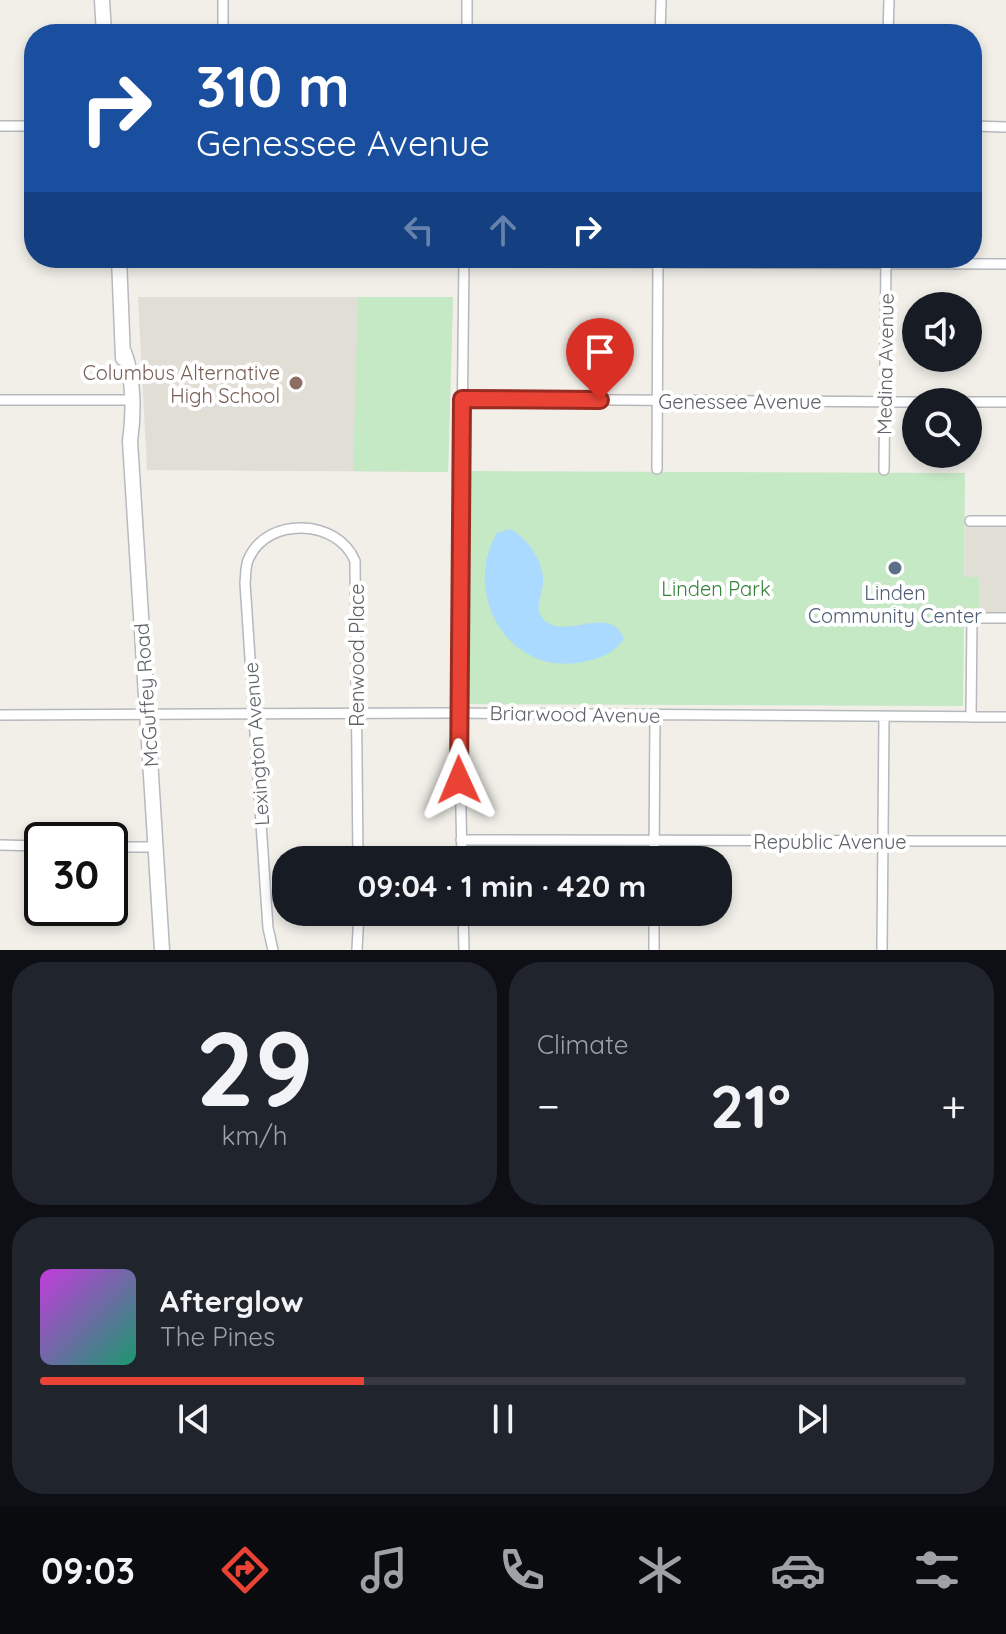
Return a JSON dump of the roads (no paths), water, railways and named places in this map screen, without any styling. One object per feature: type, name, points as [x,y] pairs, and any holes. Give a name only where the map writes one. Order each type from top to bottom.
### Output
[{"type":"street","points":[[102,0],[103,24]]},
{"type":"street","points":[[223,0],[223,24]]},
{"type":"street","points":[[467,0],[467,24]]},
{"type":"street","points":[[660,24],[661,0]]},
{"type":"street","points":[[888,24],[889,0]]},
{"type":"street","points":[[0,126],[24,126]]},
{"type":"street","points":[[982,126],[1006,127]]},
{"type":"street","points":[[982,263],[1006,264]]},
{"type":"street","name":"McGuffey Road","points":[[120,268],[122,364],[127,400],[125,425],[130,441],[162,950]]},
{"type":"street","points":[[461,846],[459,713],[464,268]]},
{"type":"street","points":[[657,469],[658,268]]},
{"type":"street","name":"Medina Avenue","points":[[884,470],[886,268]]},
{"type":"street","name":"Genessee Avenue","points":[[462,399],[902,402]]},
{"type":"street","points":[[0,400],[127,400]]},
{"type":"street","points":[[982,402],[1006,402]]},
{"type":"street","points":[[970,521],[1006,521]]},
{"type":"street","name":"Renwood Place","points":[[261,541],[279,531],[299,528],[334,536],[350,551],[356,572],[358,846]]},
{"type":"street","name":"Lexington Avenue","points":[[261,541],[248,560],[245,583],[268,928],[273,950]]},
{"type":"street","points":[[971,717],[972,618],[1006,618]]},
{"type":"street","name":"Briarwood Avenue","points":[[0,715],[459,713],[1006,717]]},
{"type":"street","points":[[654,846],[655,715]]},
{"type":"street","points":[[882,950],[884,717]]},
{"type":"street","name":"Republic Avenue","points":[[461,840],[1006,841]]},
{"type":"street","points":[[0,845],[24,846]]},
{"type":"street","points":[[128,847],[156,847]]},
{"type":"street","points":[[357,950],[358,926]]},
{"type":"street","points":[[463,926],[464,950]]},
{"type":"street","points":[[654,926],[654,950]]},
{"type":"water","points":[[510,529],[528,544],[537,557],[543,585],[538,606],[545,621],[565,627],[599,622],[609,624],[618,629],[624,639],[617,648],[593,660],[560,664],[536,658],[516,646],[500,628],[489,607],[485,583],[487,558],[497,533]]},
{"type":"place","name":"Columbus Alternative High School","points":[[296,383]]},
{"type":"place","name":"Linden Community Center","points":[[895,568]]},
{"type":"park label","name":"Linden Park","points":[[716,588]]}]
